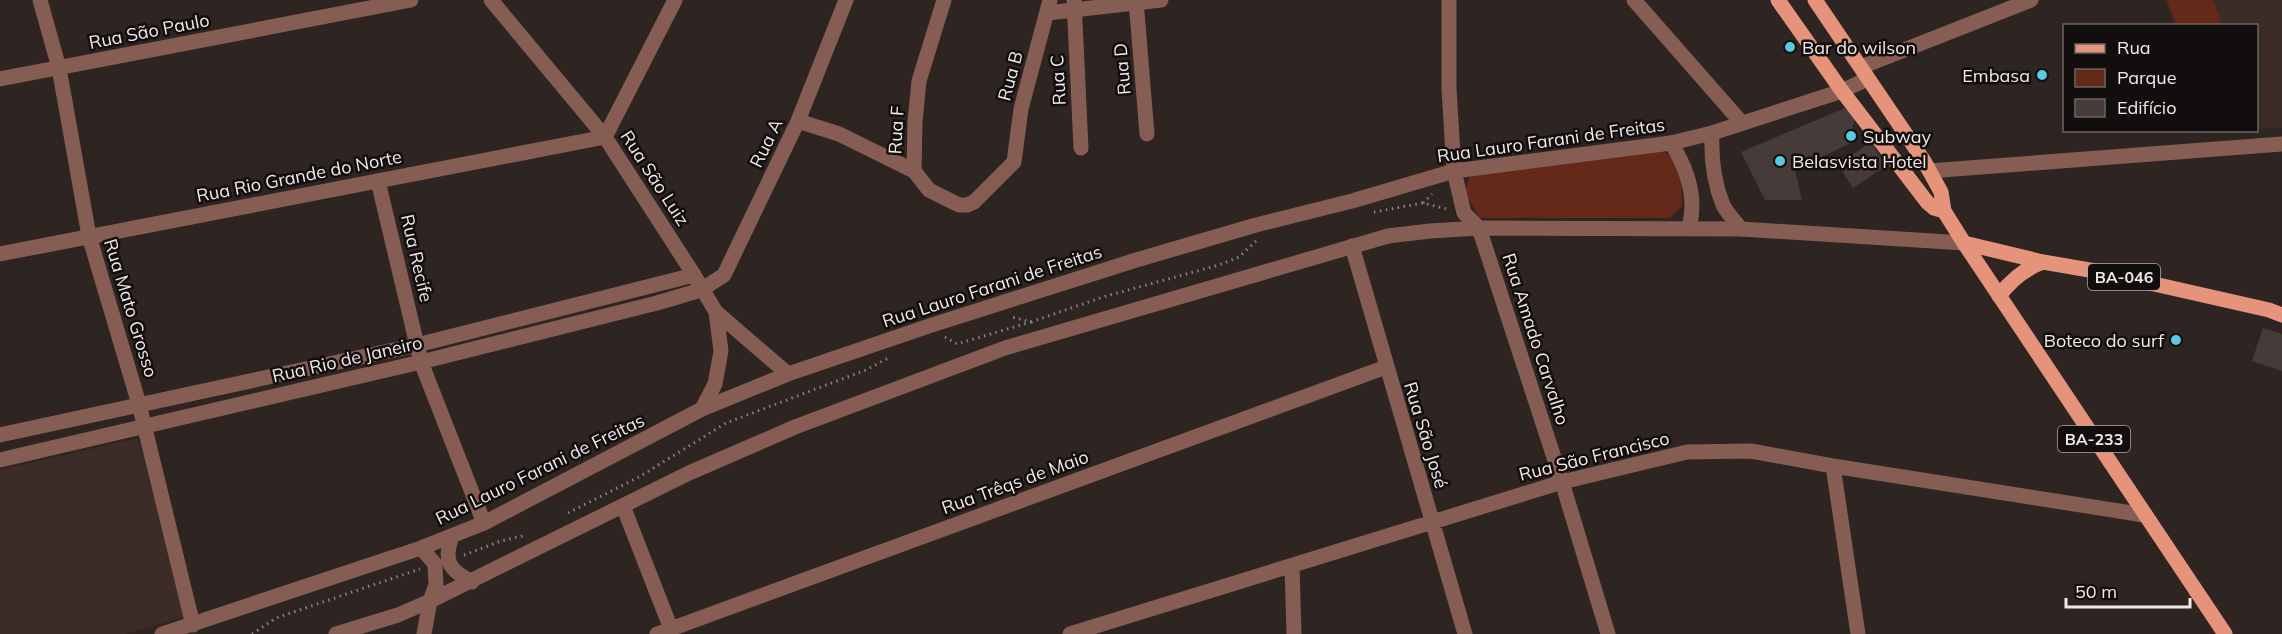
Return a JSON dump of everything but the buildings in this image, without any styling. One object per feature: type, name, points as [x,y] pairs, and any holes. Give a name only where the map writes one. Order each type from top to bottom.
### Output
[{"type":"main road","name":"BA-233","points":[[1778,0],[1842,91],[1927,202],[1934,208],[1944,211]]},
{"type":"main road","name":"BA-233","points":[[1815,0],[1929,171],[1941,192],[1944,211],[1964,243],[2225,634]]},
{"type":"main road","name":"BA-046","points":[[1964,243],[2269,310],[2282,315]]},
{"type":"main road","points":[[1999,296],[2017,276],[2028,268],[2043,262]]},
{"type":"street","name":"Rua Mato Grosso","points":[[40,0],[59,68],[89,236],[140,404],[193,625]]},
{"type":"street","name":"Rua São Paulo","points":[[0,79],[411,0]]},
{"type":"street","name":"Rua São Luiz","points":[[490,0],[605,137],[716,312],[788,374]]},
{"type":"street","points":[[605,137],[675,0]]},
{"type":"street","name":"Rua A","points":[[701,290],[724,275],[798,121],[846,0]]},
{"type":"street","name":"Rua F","points":[[944,0],[919,81],[914,171],[929,190],[959,205],[967,205],[974,202],[1014,162]]},
{"type":"street","points":[[1048,7],[1161,0]]},
{"type":"street","points":[[1449,0],[1449,88],[1454,171],[1464,213],[1479,228]]},
{"type":"street","points":[[1634,0],[1742,122]]},
{"type":"street","name":"Rua Lauro Farani de Freitas","points":[[162,634],[421,548],[484,523],[702,409],[788,374],[1133,261],[1454,171],[1671,143],[1712,133],[1842,91],[1864,73],[2031,0]]},
{"type":"street","name":"Rua D","points":[[1136,2],[1147,134]]},
{"type":"street","name":"Rua C","points":[[1074,5],[1081,148]]},
{"type":"street","name":"Rua B","points":[[1014,162],[1021,110],[1048,7]]},
{"type":"street","points":[[798,121],[839,134],[914,171]]},
{"type":"street","points":[[1712,133],[1716,182],[1724,207],[1741,228]]},
{"type":"street","name":"Rua Rio Grande do Norte","points":[[0,254],[605,137]]},
{"type":"street","points":[[1671,143],[1682,160],[1690,183],[1692,213],[1689,228]]},
{"type":"street","points":[[1929,171],[2282,144]]},
{"type":"street","name":"Rua Recife","points":[[378,181],[422,362],[484,523]]},
{"type":"street","points":[[336,634],[398,615],[430,602],[745,448],[1005,348],[1388,236],[1479,228],[1741,228],[1964,243]]},
{"type":"street","name":"Rua Amado Carvalho","points":[[1479,228],[1562,482],[1608,634]]},
{"type":"street","name":"Rua São José","points":[[1352,246],[1465,634]]},
{"type":"street","name":"Rua Rio de Janeiro","points":[[0,435],[417,345],[694,275]]},
{"type":"street","name":"Rua Rio de Janeiro","points":[[0,459],[422,362],[701,290]]},
{"type":"street","points":[[702,409],[715,384],[722,351],[716,312]]},
{"type":"street","name":"Rua Trêqs de Maio","points":[[667,632],[1386,367]]},
{"type":"street","name":"Rua São Francisco","points":[[1070,634],[1562,482],[1624,465],[1687,452],[1751,451],[2144,515]]},
{"type":"street","points":[[1833,466],[1858,634]]},
{"type":"street","points":[[623,506],[667,632]]},
{"type":"street","points":[[424,634],[430,602],[452,536]]},
{"type":"street","points":[[421,548],[472,582]]},
{"type":"street","points":[[1292,567],[1294,634]]},
{"type":"path","points":[[1369,213],[1423,203],[1464,213]]},
{"type":"path","points":[[946,330],[940,334],[957,344],[1103,297],[1219,265],[1239,257],[1260,238]]},
{"type":"path","points":[[1004,314],[1031,322]]},
{"type":"path","points":[[564,516],[639,477],[726,423],[866,370],[892,355]]},
{"type":"path","points":[[252,634],[276,618],[382,580],[501,541],[530,534]]},
{"type":"shaded area","points":[[2165,0],[2282,0],[2282,128],[2258,129],[2258,24],[2175,24]]},
{"type":"shaded area","points":[[138,438],[186,617],[125,634],[0,634],[0,470]]},
{"type":"green space","points":[[2167,0],[2213,0],[2222,24],[2177,24]]},
{"type":"green space","points":[[1662,150],[1681,165],[1682,206],[1670,218],[1479,218],[1465,192],[1470,176]]},
{"type":"place","name":"Bar do wilson","points":[[1790,47]]},
{"type":"place","name":"Embasa","points":[[2042,75]]},
{"type":"place","name":"Subway","points":[[1851,136]]},
{"type":"place","name":"Belasvista Hotel","points":[[1780,161]]},
{"type":"place","name":"Boteco do surf","points":[[2176,340]]}]
